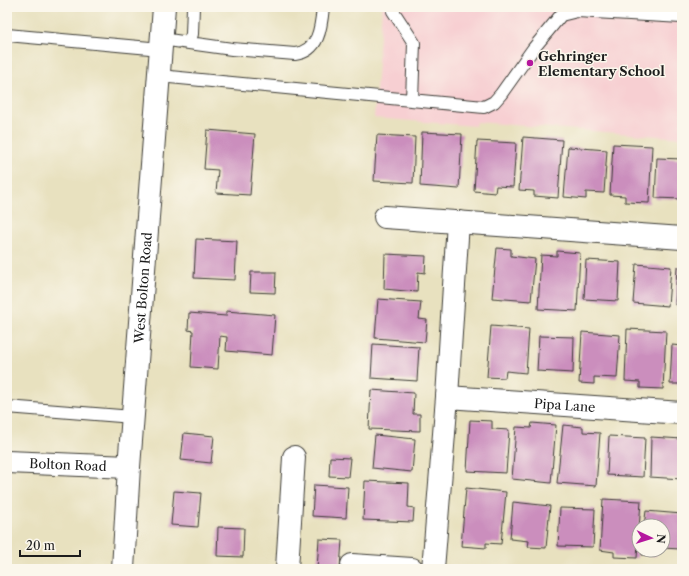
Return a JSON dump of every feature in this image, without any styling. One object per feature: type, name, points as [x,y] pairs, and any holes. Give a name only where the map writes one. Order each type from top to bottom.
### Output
[{"type":"street","name":"West Bolton Road","points":[[123,569],[129,467],[164,7]]},
{"type":"street","points":[[385,217],[682,238]]},
{"type":"street","points":[[433,569],[447,397],[458,222]]},
{"type":"street","name":"Pipa Lane","points":[[447,397],[682,413]]},
{"type":"street","points":[[287,569],[294,457]]},
{"type":"street","name":"Bolton Road","points":[[7,462],[129,467]]},
{"type":"street","points":[[352,565],[412,569]]},
{"type":"lane","points":[[189,42],[192,34],[193,7]]},
{"type":"lane","points":[[7,34],[161,44],[189,42],[240,49],[295,54],[308,51],[320,28],[323,7]]},
{"type":"lane","points":[[393,7],[393,11],[414,43],[412,100]]},
{"type":"lane","points":[[159,76],[484,107],[494,102],[501,94],[533,49],[561,15],[577,11],[616,10],[682,17]]},
{"type":"lane","points":[[7,407],[133,417]]},
{"type":"shaded area","name":"Gehringer Elementary School","points":[[382,7],[682,7],[682,138],[476,122],[475,126],[374,118]]},
{"type":"building","points":[[207,130],[255,134],[250,195],[216,193],[218,170],[204,169]]},
{"type":"building","points":[[422,132],[462,134],[459,189],[420,186]]},
{"type":"building","points":[[377,135],[415,137],[413,183],[374,181]]},
{"type":"building","points":[[523,137],[562,140],[558,198],[534,196],[534,191],[519,190]]},
{"type":"building","points":[[477,141],[516,143],[513,187],[496,186],[495,193],[474,191]]},
{"type":"building","points":[[613,144],[652,146],[649,203],[625,202],[625,196],[610,195]]},
{"type":"building","points":[[568,147],[607,150],[604,193],[586,192],[586,199],[564,197]]},
{"type":"building","points":[[657,158],[682,159],[682,199],[655,198]]},
{"type":"building","points":[[196,239],[237,241],[235,280],[194,278]]},
{"type":"building","points":[[497,248],[511,249],[511,256],[535,259],[531,301],[492,298]]},
{"type":"building","points":[[557,251],[580,253],[577,311],[538,309],[541,255],[557,256]]},
{"type":"building","points":[[385,254],[426,256],[425,273],[418,272],[417,292],[384,289]]},
{"type":"building","points":[[586,260],[620,262],[618,301],[584,299]]},
{"type":"building","points":[[636,264],[671,267],[668,306],[633,303]]},
{"type":"building","points":[[677,267],[682,267],[682,305],[675,305]]},
{"type":"building","points":[[251,272],[276,272],[275,293],[250,292]]},
{"type":"building","points":[[378,299],[421,302],[419,319],[427,320],[425,342],[375,338]]},
{"type":"building","points":[[226,311],[275,315],[272,355],[226,351],[227,337],[220,336],[218,369],[191,367],[193,331],[188,330],[189,313],[226,316]]},
{"type":"building","points":[[491,326],[529,329],[526,373],[506,371],[505,378],[487,377]]},
{"type":"building","points":[[627,329],[666,331],[663,389],[640,388],[640,382],[625,381]]},
{"type":"building","points":[[582,332],[620,335],[617,378],[594,377],[594,384],[579,383]]},
{"type":"building","points":[[539,336],[574,337],[573,373],[537,371]]},
{"type":"building","points":[[373,344],[419,347],[417,381],[371,378]]},
{"type":"building","points":[[672,345],[682,346],[682,384],[670,384]]},
{"type":"building","points":[[371,390],[414,393],[413,414],[420,414],[420,431],[369,429]]},
{"type":"building","points":[[470,420],[492,421],[492,429],[509,430],[506,473],[467,471]]},
{"type":"building","points":[[532,423],[556,425],[551,483],[512,479],[516,427],[531,428]]},
{"type":"building","points":[[563,425],[583,427],[583,432],[600,433],[596,486],[557,483]]},
{"type":"building","points":[[184,433],[214,436],[211,463],[181,460]]},
{"type":"building","points":[[375,435],[415,439],[412,472],[372,468]]},
{"type":"building","points":[[609,436],[645,438],[643,477],[607,475]]},
{"type":"building","points":[[651,437],[682,439],[682,479],[650,477]]},
{"type":"building","points":[[330,457],[350,458],[348,477],[329,476]]},
{"type":"building","points":[[365,481],[409,483],[408,507],[414,508],[413,522],[363,520]]},
{"type":"building","points":[[314,485],[348,487],[346,518],[312,516]]},
{"type":"building","points":[[466,488],[506,492],[501,544],[486,543],[486,548],[461,546]]},
{"type":"building","points":[[174,491],[201,493],[198,527],[171,525]]},
{"type":"building","points":[[603,499],[641,501],[640,518],[631,518],[631,558],[614,557],[614,552],[600,550]]},
{"type":"building","points":[[513,502],[550,506],[546,548],[528,547],[529,541],[510,539]]},
{"type":"building","points":[[560,508],[595,509],[593,547],[558,546]]},
{"type":"building","points":[[646,511],[682,514],[680,549],[671,548],[671,518],[645,518]]},
{"type":"building","points":[[218,527],[244,528],[243,557],[217,556]]},
{"type":"building","points":[[319,539],[342,540],[340,569],[317,569]]},
{"type":"place","name":"Gehringer Elementary School","points":[[530,63]]}]
